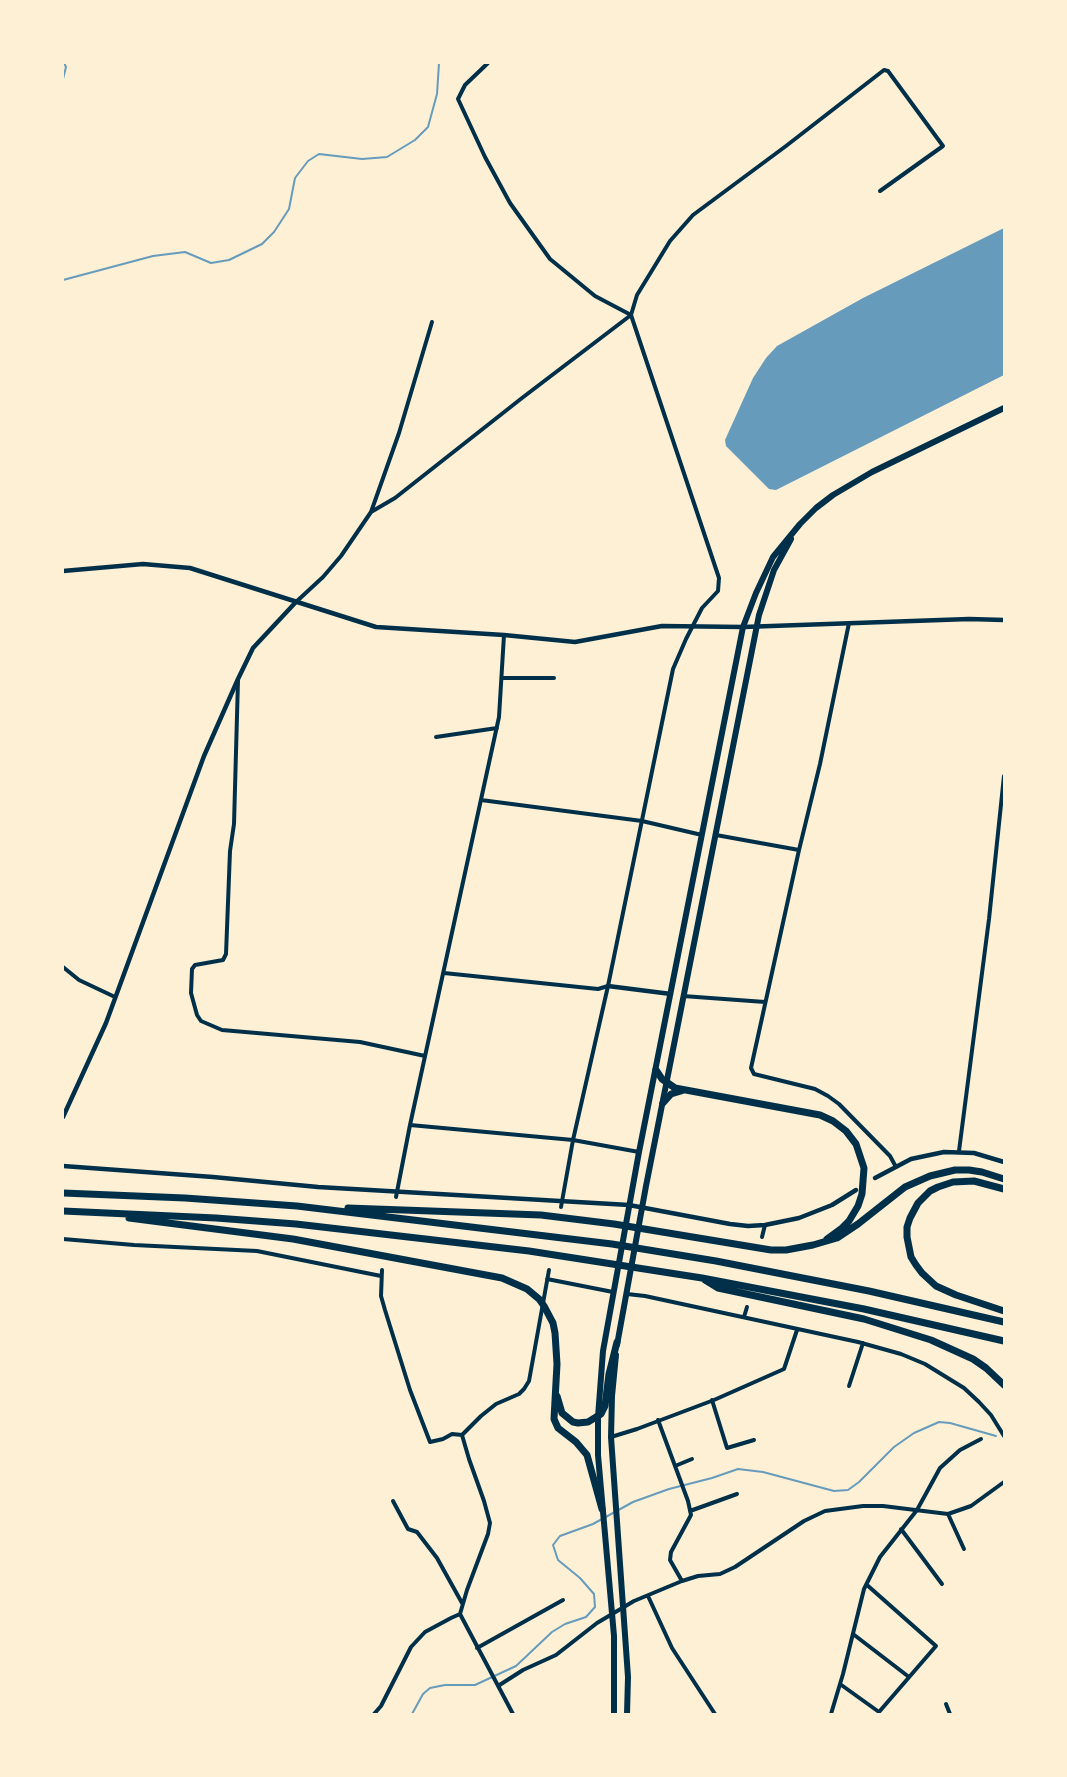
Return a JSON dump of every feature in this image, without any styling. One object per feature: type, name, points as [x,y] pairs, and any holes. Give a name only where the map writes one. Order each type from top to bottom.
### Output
[{"type":"highway","points":[[614,1714],[614,1636],[598,1455],[598,1417],[603,1351],[639,1152],[743,627],[773,557],[816,508],[872,472],[1004,408]]},
{"type":"highway","points":[[556,1378],[558,1404],[565,1417],[578,1423],[588,1422],[601,1414],[605,1406],[609,1374],[627,1294],[683,996],[761,606],[774,570],[792,537],[816,508]]},
{"type":"highway","points":[[656,1070],[667,1084],[683,1090],[820,1115],[846,1131],[856,1144],[864,1168],[862,1194],[849,1221],[822,1242]]},
{"type":"highway","points":[[663,1103],[671,1094],[683,1090]]},
{"type":"highway","points":[[297,1206],[541,1215],[614,1224],[771,1250],[799,1248],[831,1240],[846,1233],[905,1187],[930,1176],[949,1171],[969,1170],[1004,1179]]},
{"type":"highway","points":[[1004,1189],[974,1181],[953,1182],[938,1187],[930,1191],[918,1203],[907,1227],[911,1257],[922,1273],[936,1286],[1004,1311]]},
{"type":"highway","points":[[63,1193],[185,1197],[297,1206],[612,1244],[870,1291],[1004,1322]]},
{"type":"highway","points":[[63,1211],[296,1224],[609,1262],[864,1309],[1004,1341]]},
{"type":"highway","points":[[80,1211],[293,1239],[502,1278],[527,1289],[539,1299],[553,1323],[556,1342],[554,1419],[558,1428],[576,1442],[587,1455],[602,1509]]},
{"type":"highway","points":[[702,1278],[718,1288],[864,1319],[931,1340],[973,1359],[1004,1385]]},
{"type":"highway","points":[[617,1342],[611,1437],[628,1677],[627,1714]]},
{"type":"street","points":[[488,63],[465,85],[459,99],[485,157],[510,203],[550,259],[595,296],[631,315]]},
{"type":"street","points":[[561,1207],[573,1140],[608,986],[673,669],[702,608],[718,591],[719,578],[631,315],[637,295],[670,241],[693,215],[884,70],[888,71],[943,146],[880,191]]},
{"type":"street","points":[[371,512],[395,498],[631,315]]},
{"type":"street","points":[[63,1117],[102,1032],[204,756],[238,679],[253,648],[323,577],[341,556],[371,512],[399,433],[432,322]]},
{"type":"street","points":[[63,571],[143,564],[190,568],[376,627],[504,634],[575,642],[662,626],[743,627],[1004,620]]},
{"type":"street","points":[[849,623],[820,764],[751,1068],[754,1074],[815,1089],[828,1096],[839,1104],[890,1156],[896,1167]]},
{"type":"street","points":[[396,1195],[497,728],[504,634]]},
{"type":"street","points":[[502,678],[554,678]]},
{"type":"street","points":[[238,679],[234,824],[230,851],[226,954],[223,960],[195,965],[192,969],[190,993],[197,1015],[201,1021],[222,1030],[360,1042],[425,1056]]},
{"type":"street","points":[[436,737],[497,728]]},
{"type":"street","points":[[959,1151],[989,919],[1004,776]]},
{"type":"street","points":[[481,800],[642,821],[702,834]]},
{"type":"street","points":[[715,835],[799,850]]},
{"type":"street","points":[[63,968],[79,980],[115,997]]},
{"type":"street","points":[[444,973],[598,989],[608,986],[670,994]]},
{"type":"street","points":[[683,996],[765,1002]]},
{"type":"street","points":[[410,1125],[573,1140],[639,1152]]},
{"type":"street","points":[[875,1178],[911,1159],[959,1151],[988,1156],[1004,1162]]},
{"type":"street","points":[[63,1166],[213,1177],[396,1195],[562,1200],[643,1206],[748,1226],[799,1218],[832,1205],[856,1190]]},
{"type":"street","points":[[762,1237],[765,1225]]},
{"type":"street","points":[[63,1239],[257,1251],[381,1276]]},
{"type":"street","points":[[382,1270],[381,1296],[410,1390],[430,1442],[452,1434],[462,1435]]},
{"type":"street","points":[[462,1435],[496,1404],[519,1394],[529,1381],[549,1270]]},
{"type":"street","points":[[547,1279],[614,1292]]},
{"type":"street","points":[[627,1294],[863,1343],[901,1354],[945,1376],[979,1402],[991,1415],[1004,1436]]},
{"type":"street","points":[[744,1317],[747,1307]]},
{"type":"street","points":[[611,1437],[712,1400],[784,1370],[797,1330]]},
{"type":"street","points":[[849,1386],[863,1343]]},
{"type":"street","points":[[712,1400],[726,1448],[754,1440]]},
{"type":"street","points":[[658,1420],[691,1515],[671,1552],[670,1560],[682,1581]]},
{"type":"street","points":[[374,1714],[381,1706],[411,1647],[425,1632],[459,1614],[488,1534],[490,1523],[462,1435]]},
{"type":"street","points":[[831,1714],[867,1585],[880,1557],[917,1510],[940,1468],[960,1450],[981,1439]]},
{"type":"street","points":[[675,1466],[692,1460]]},
{"type":"street","points":[[498,1686],[524,1670],[556,1655],[597,1623],[623,1607],[682,1581],[699,1576],[720,1574],[735,1567],[804,1521],[825,1511],[883,1506],[948,1514],[971,1506],[1004,1482]]},
{"type":"street","points":[[690,1511],[737,1494]]},
{"type":"street","points":[[393,1502],[408,1529],[417,1532],[436,1558],[463,1604]]},
{"type":"street","points":[[948,1514],[964,1549]]},
{"type":"street","points":[[901,1529],[942,1584]]},
{"type":"street","points":[[840,1684],[879,1712],[936,1646],[867,1585]]},
{"type":"street","points":[[648,1596],[672,1648],[715,1714]]},
{"type":"street","points":[[477,1648],[563,1600]]},
{"type":"street","points":[[459,1614],[513,1714]]},
{"type":"street","points":[[854,1634],[909,1677]]},
{"type":"street","points":[[946,1704],[950,1714]]},
{"type":"water","points":[[1004,228],[1004,375],[776,490],[769,489],[726,446],[725,440],[753,378],[777,346],[863,298]]},
{"type":"waterway","points":[[63,79],[66,67],[64,63]]},
{"type":"waterway","points":[[63,280],[153,256],[185,252],[211,263],[229,260],[262,244],[274,232],[289,209],[295,178],[308,161],[319,154],[362,159],[387,157],[415,140],[428,127],[437,94],[439,63]]},
{"type":"waterway","points":[[412,1714],[423,1694],[430,1688],[445,1685],[475,1685],[516,1666],[552,1632],[565,1624],[586,1617],[595,1607],[594,1594],[580,1578],[558,1560],[553,1545],[560,1536],[593,1524],[633,1502],[738,1469],[763,1472],[834,1491],[848,1490],[894,1447],[914,1433],[939,1422],[996,1436]]}]
